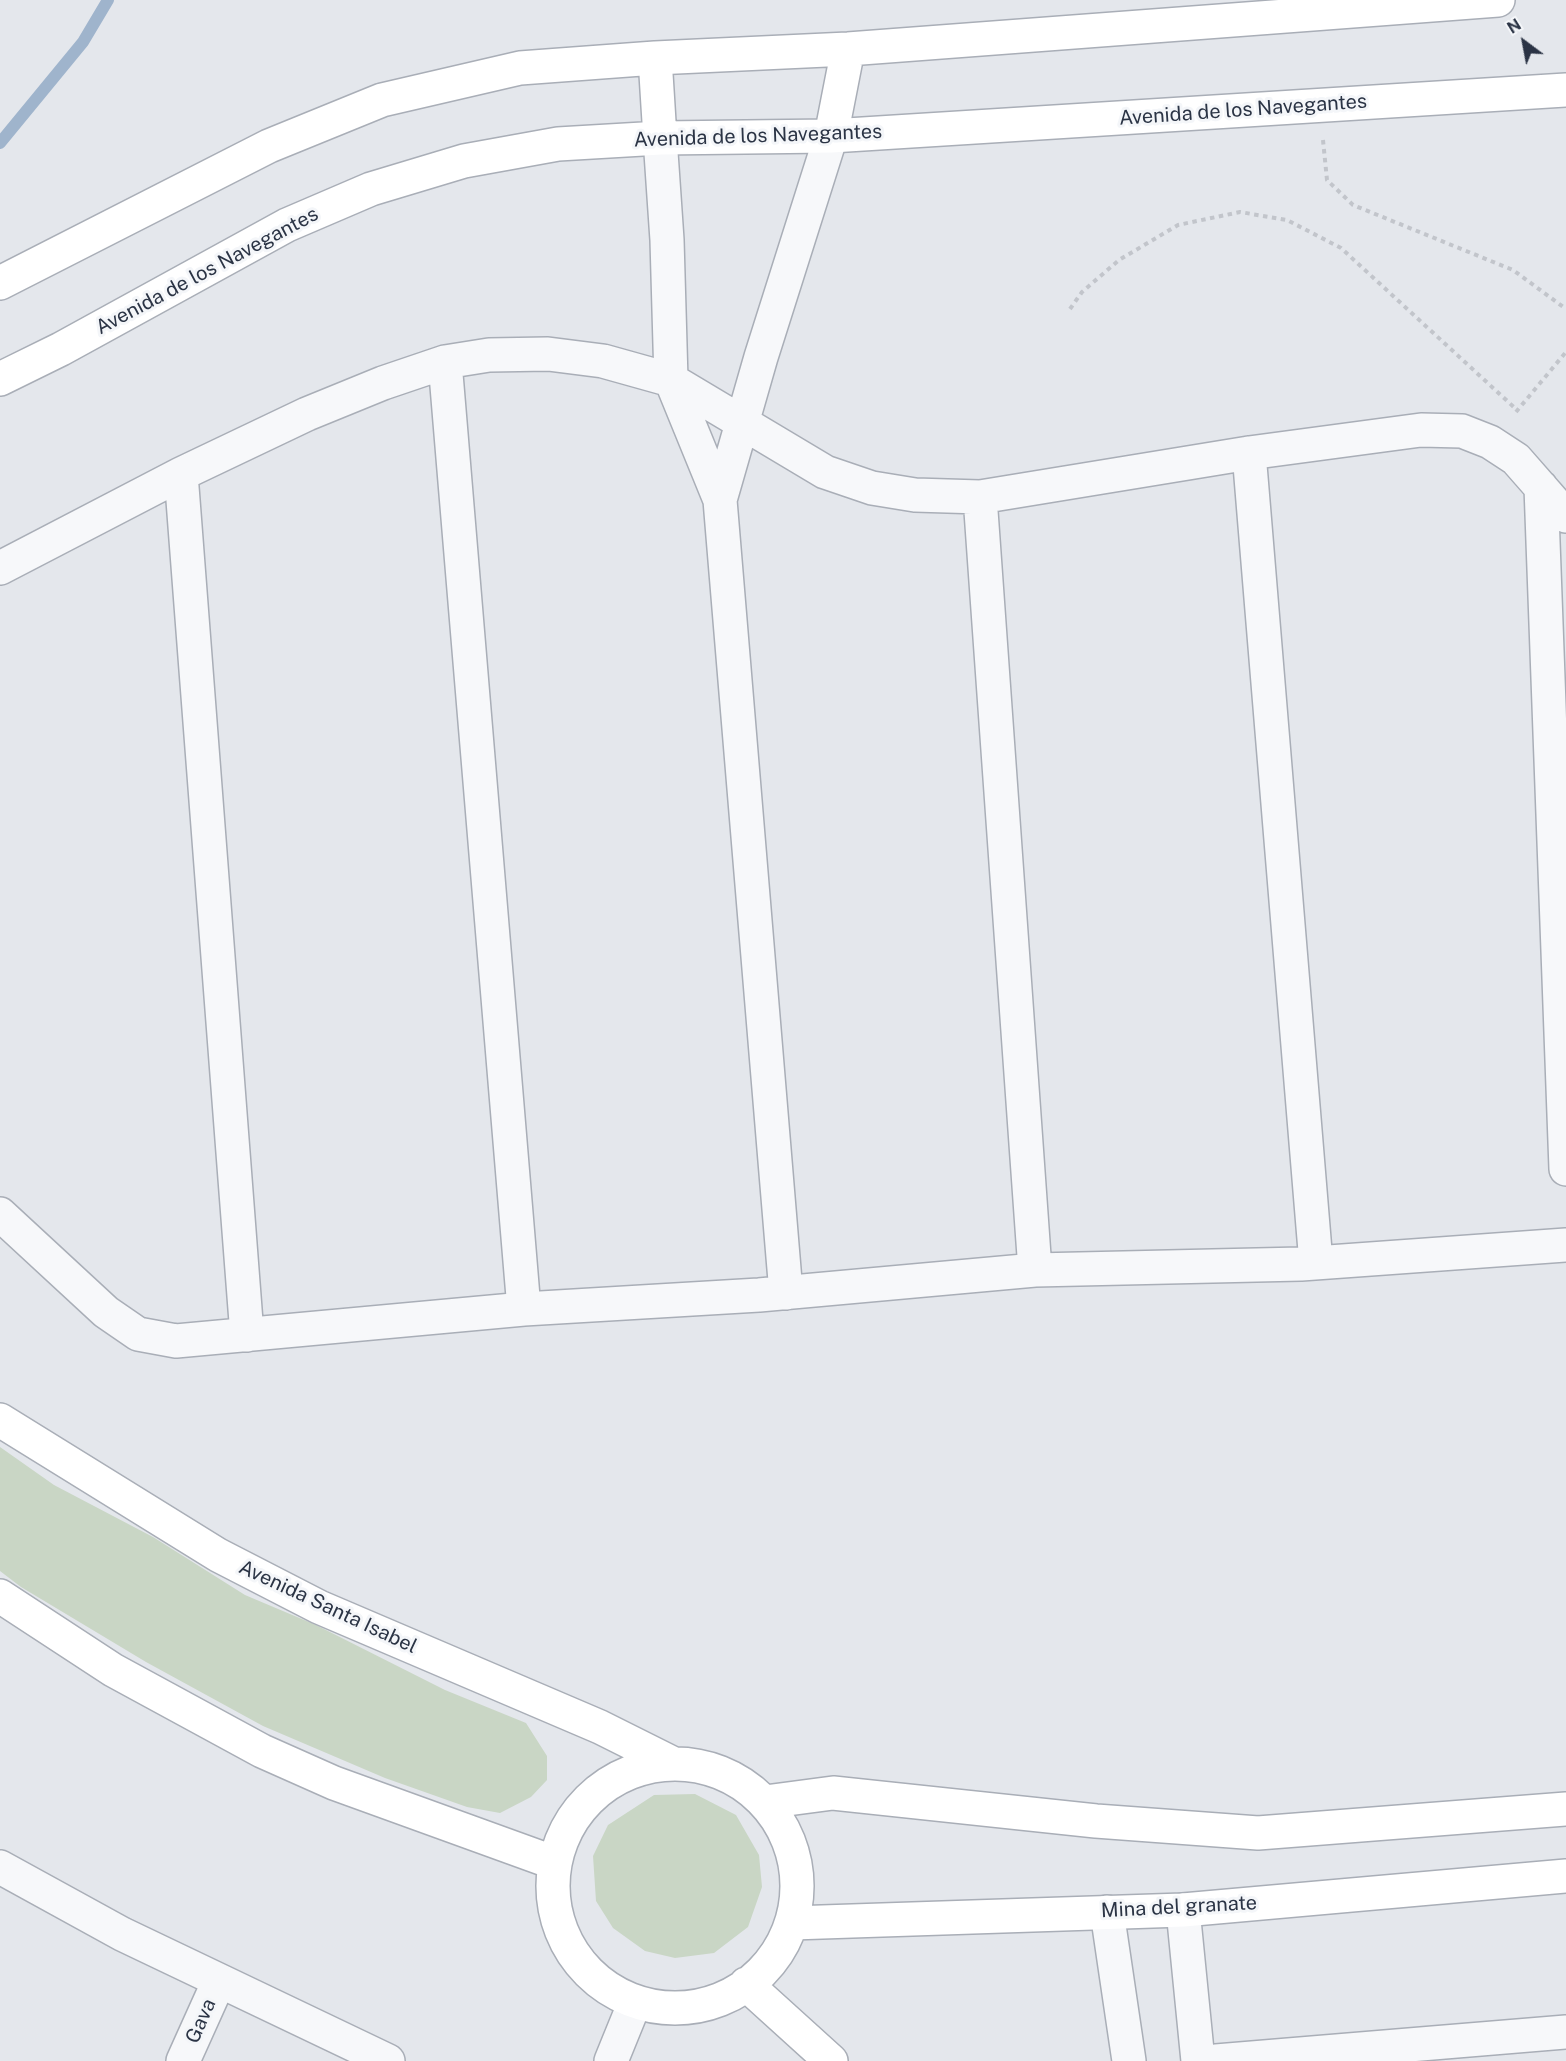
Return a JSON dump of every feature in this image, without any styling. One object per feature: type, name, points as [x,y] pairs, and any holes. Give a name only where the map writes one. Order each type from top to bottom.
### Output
[{"type":"street","points":[[0,283],[269,146],[382,100],[520,68],[655,58],[848,49],[1498,0]]},
{"type":"street","points":[[720,500],[743,425],[760,357],[831,136],[848,49]]},
{"type":"street","points":[[655,58],[667,240],[671,380],[720,500],[786,1293]]},
{"type":"street","name":"Avenida de los Navegantes","points":[[0,379],[61,350],[287,225],[371,189],[464,161],[558,144],[660,138],[831,136],[1566,90]]},
{"type":"street","points":[[0,568],[181,474],[307,414],[383,383],[445,362],[489,355],[548,354],[603,360],[671,380],[825,472],[872,488],[915,495],[980,497],[1249,453],[1421,430],[1462,431],[1490,442],[1516,459],[1566,516]]},
{"type":"street","points":[[445,362],[524,1309]]},
{"type":"street","points":[[1249,453],[1316,1263]]},
{"type":"street","points":[[181,474],[247,1335]]},
{"type":"street","points":[[1541,487],[1566,1169]]},
{"type":"street","points":[[980,497],[1035,1270]]},
{"type":"street","points":[[0,1214],[106,1312],[138,1334],[176,1341],[524,1309],[786,1293],[1035,1270],[1316,1263],[1566,1245]]},
{"type":"street","name":"Avenida Santa Isabel","points":[[0,1420],[218,1555],[319,1607],[600,1727],[672,1763]]},
{"type":"street","points":[[0,1596],[112,1670],[262,1751],[334,1783],[555,1863]]},
{"type":"street","points":[[672,1763],[698,1766],[723,1773],[746,1786],[765,1802],[781,1823],[795,1863],[797,1897],[792,1923],[781,1947],[766,1967],[747,1984],[721,1999],[693,2007],[663,2007],[635,2002],[609,1989],[586,1971],[569,1948],[557,1921],[553,1892],[555,1863],[568,1827],[579,1811],[599,1790],[629,1773],[646,1767],[672,1763]]},
{"type":"street","points":[[765,1802],[833,1793],[1096,1821],[1258,1833],[1566,1809]]},
{"type":"street","points":[[1,1870],[122,1934],[388,2061]]},
{"type":"street","name":"Mina del granate","points":[[792,1923],[1183,1910],[1566,1876]]},
{"type":"street","points":[[1183,1910],[1198,2061]]},
{"type":"street","points":[[1107,1912],[1129,2061]]},
{"type":"street","name":"Gava","points":[[183,2061],[219,1981]]},
{"type":"street","points":[[747,1984],[831,2061]]},
{"type":"street","points":[[611,2061],[635,2002]]},
{"type":"street","points":[[1216,2061],[1444,2051],[1566,2032]]},
{"type":"path","points":[[1324,105],[1323,151],[1327,180],[1353,205],[1513,270],[1566,309]]},
{"type":"path","points":[[1070,309],[1082,292],[1119,260],[1178,225],[1240,212],[1287,220],[1341,248],[1517,410]]},
{"type":"path","points":[[1490,442],[1566,352]]},
{"type":"green space","points":[[0,1447],[54,1485],[153,1537],[245,1595],[316,1625],[445,1690],[526,1723],[547,1756],[547,1780],[531,1797],[500,1813],[467,1807],[385,1778],[263,1726],[146,1662],[21,1587],[0,1571]]},
{"type":"green space","points":[[695,1794],[736,1815],[759,1855],[762,1887],[748,1927],[714,1953],[675,1958],[645,1951],[613,1928],[596,1901],[593,1856],[608,1825],[654,1795]]},
{"type":"waterway","points":[[0,143],[83,42],[108,0]]}]
